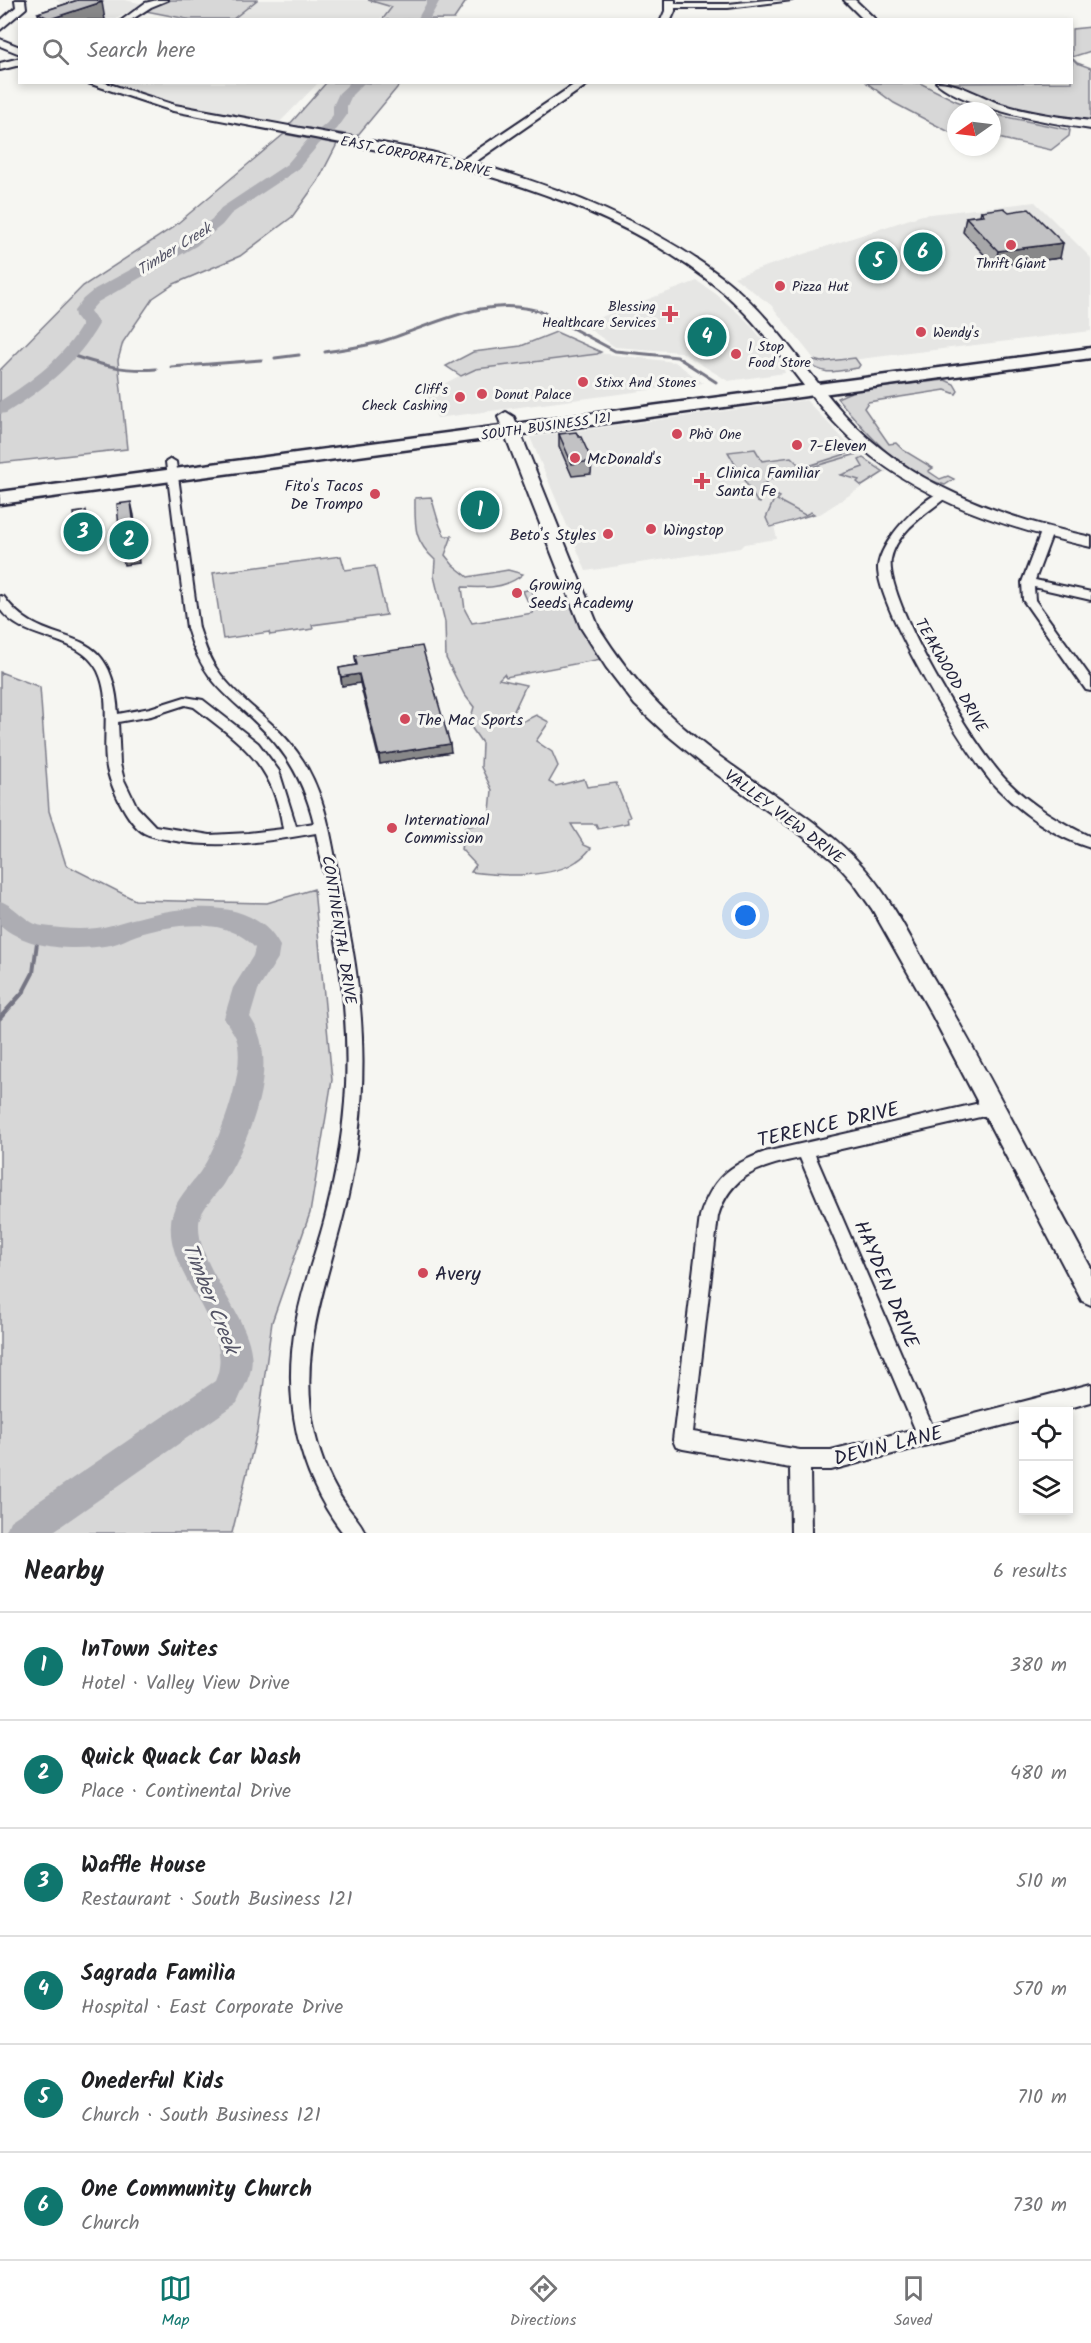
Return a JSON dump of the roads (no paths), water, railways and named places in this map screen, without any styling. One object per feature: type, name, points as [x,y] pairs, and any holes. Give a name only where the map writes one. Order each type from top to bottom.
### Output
[{"type":"main road","name":"SOUTH BUSINESS 121","points":[[1048,353],[1091,341]]},
{"type":"main road","name":"SOUTH BUSINESS 121","points":[[0,498],[172,469],[508,424],[1048,353],[1091,353]]},
{"type":"main road","name":"SOUTH BUSINESS 121","points":[[0,484],[172,469]]},
{"type":"street","points":[[0,19],[17,9],[18,3],[15,0]]},
{"type":"street","points":[[0,27],[21,8],[20,0]]},
{"type":"street","points":[[128,18],[148,5],[164,0]]},
{"type":"street","points":[[666,18],[670,3],[720,6],[788,0]]},
{"type":"street","points":[[849,0],[869,18]]},
{"type":"street","points":[[0,19],[13,15]]},
{"type":"street","points":[[0,42],[18,50]]},
{"type":"street","points":[[0,68],[18,62]]},
{"type":"street","name":"EAST CORPORATE DRIVE","points":[[96,84],[173,108],[465,164],[546,188],[577,200],[663,243],[711,276],[743,302],[774,334],[840,418],[872,449],[902,472],[944,494],[988,512],[1047,532],[1091,542]]},
{"type":"street","points":[[465,164],[583,84]]},
{"type":"street","points":[[945,84],[974,99],[1008,110],[1057,121],[1091,125]]},
{"type":"street","name":"VALLEY VIEW DRIVE","points":[[508,424],[590,628],[612,663],[642,701],[672,728],[711,760],[811,832],[841,856],[860,877],[898,935],[993,1107],[1091,1293]]},
{"type":"street","name":"CONTINENTAL DRIVE","points":[[172,469],[193,628],[199,651],[212,674],[230,695],[272,731],[292,754],[313,792],[322,827],[350,977],[355,1065],[345,1162],[334,1219],[305,1322],[299,1376],[306,1432],[315,1463],[329,1496],[355,1533]]},
{"type":"street","name":"TEAKWOOD DRIVE","points":[[944,494],[912,520],[891,542],[884,569],[887,593],[921,657],[993,775],[1041,818],[1091,843]]},
{"type":"street","points":[[1047,532],[1028,582],[1029,600],[1091,687]]},
{"type":"street","points":[[1028,582],[1091,596]]},
{"type":"street","points":[[0,600],[6,612],[18,621],[92,653],[105,672],[112,719],[113,764],[118,784],[140,821],[149,830],[186,838],[218,840],[255,839],[322,827]]},
{"type":"street","points":[[112,719],[151,712],[185,701],[198,703],[253,746],[274,774],[288,817],[290,832]]},
{"type":"street","name":"TERENCE DRIVE","points":[[683,1440],[709,1216],[716,1196],[728,1179],[745,1167],[765,1159],[993,1107]]},
{"type":"street","name":"HAYDEN DRIVE","points":[[806,1150],[927,1436]]},
{"type":"street","name":"DEVIN LANE","points":[[683,1440],[800,1460],[831,1460],[1091,1393]]},
{"type":"street","points":[[800,1460],[801,1533]]},
{"type":"waterway","name":"Timber Creek","points":[[424,18],[434,0]]},
{"type":"waterway","name":"Timber Creek","points":[[0,409],[52,372],[74,350],[91,324],[83,316],[82,311],[92,299],[190,243],[205,233],[226,211],[292,167],[314,141],[332,126],[340,115],[340,106],[346,93],[357,84]]},
{"type":"waterway","points":[[325,352],[380,342],[440,320],[482,309],[503,306],[545,313]]},
{"type":"waterway","points":[[555,319],[615,351],[677,357],[716,382]]},
{"type":"waterway","points":[[68,354],[111,366],[156,369]]},
{"type":"waterway","points":[[275,358],[299,355]]},
{"type":"waterway","points":[[171,367],[261,360]]},
{"type":"waterway","name":"Timber Creek","points":[[0,910],[27,931],[52,937],[111,935],[149,923],[187,917],[225,919],[242,924],[257,933],[268,946],[265,958],[246,988],[237,1018],[248,1035],[250,1047],[250,1079],[244,1104],[219,1165],[193,1203],[185,1223],[187,1244],[194,1265],[228,1330],[235,1351],[235,1372],[226,1392],[22,1533]]},
{"type":"waterway","points":[[23,992],[33,973],[38,935]]},
{"type":"waterway","points":[[0,1018],[24,991]]},
{"type":"place","name":"Thrift Giant","points":[[1011,245]]},
{"type":"place","name":"One Community Church","points":[[923,252]]},
{"type":"place","name":"Onederful Kids","points":[[878,261]]},
{"type":"place","name":"Pizza Hut","points":[[780,286]]},
{"type":"place","name":"Blessing Healthcare Services","points":[[670,314]]},
{"type":"place","name":"Wendy's","points":[[921,332]]},
{"type":"place","name":"Sagrada Familia","points":[[707,337]]},
{"type":"place","name":"1 Stop Food Store","points":[[736,354]]},
{"type":"place","name":"Stixx And Stones","points":[[583,382]]},
{"type":"place","name":"Donut Palace","points":[[482,394]]},
{"type":"place","name":"Cliff's Check Cashing","points":[[460,397]]},
{"type":"place","name":"Phở One","points":[[677,434]]},
{"type":"place","name":"7-Eleven","points":[[797,445]]},
{"type":"place","name":"McDonald's","points":[[575,458]]},
{"type":"place","name":"Clinica Familiar Santa Fe","points":[[702,481]]},
{"type":"place","name":"Fito's Tacos De Trompo","points":[[375,494]]},
{"type":"place","name":"InTown Suites","points":[[480,510]]},
{"type":"place","name":"Wingstop","points":[[651,529]]},
{"type":"place","name":"Waffle House","points":[[83,532]]},
{"type":"place","name":"Beto's Styles","points":[[608,534]]},
{"type":"place","name":"Quick Quack Car Wash","points":[[129,540]]},
{"type":"place","name":"Growing Seeds Academy","points":[[517,593]]},
{"type":"place","name":"The Mac Sports","points":[[405,719]]},
{"type":"place","name":"International Commission","points":[[392,828]]},
{"type":"place","name":"Avery","points":[[423,1273]]}]
